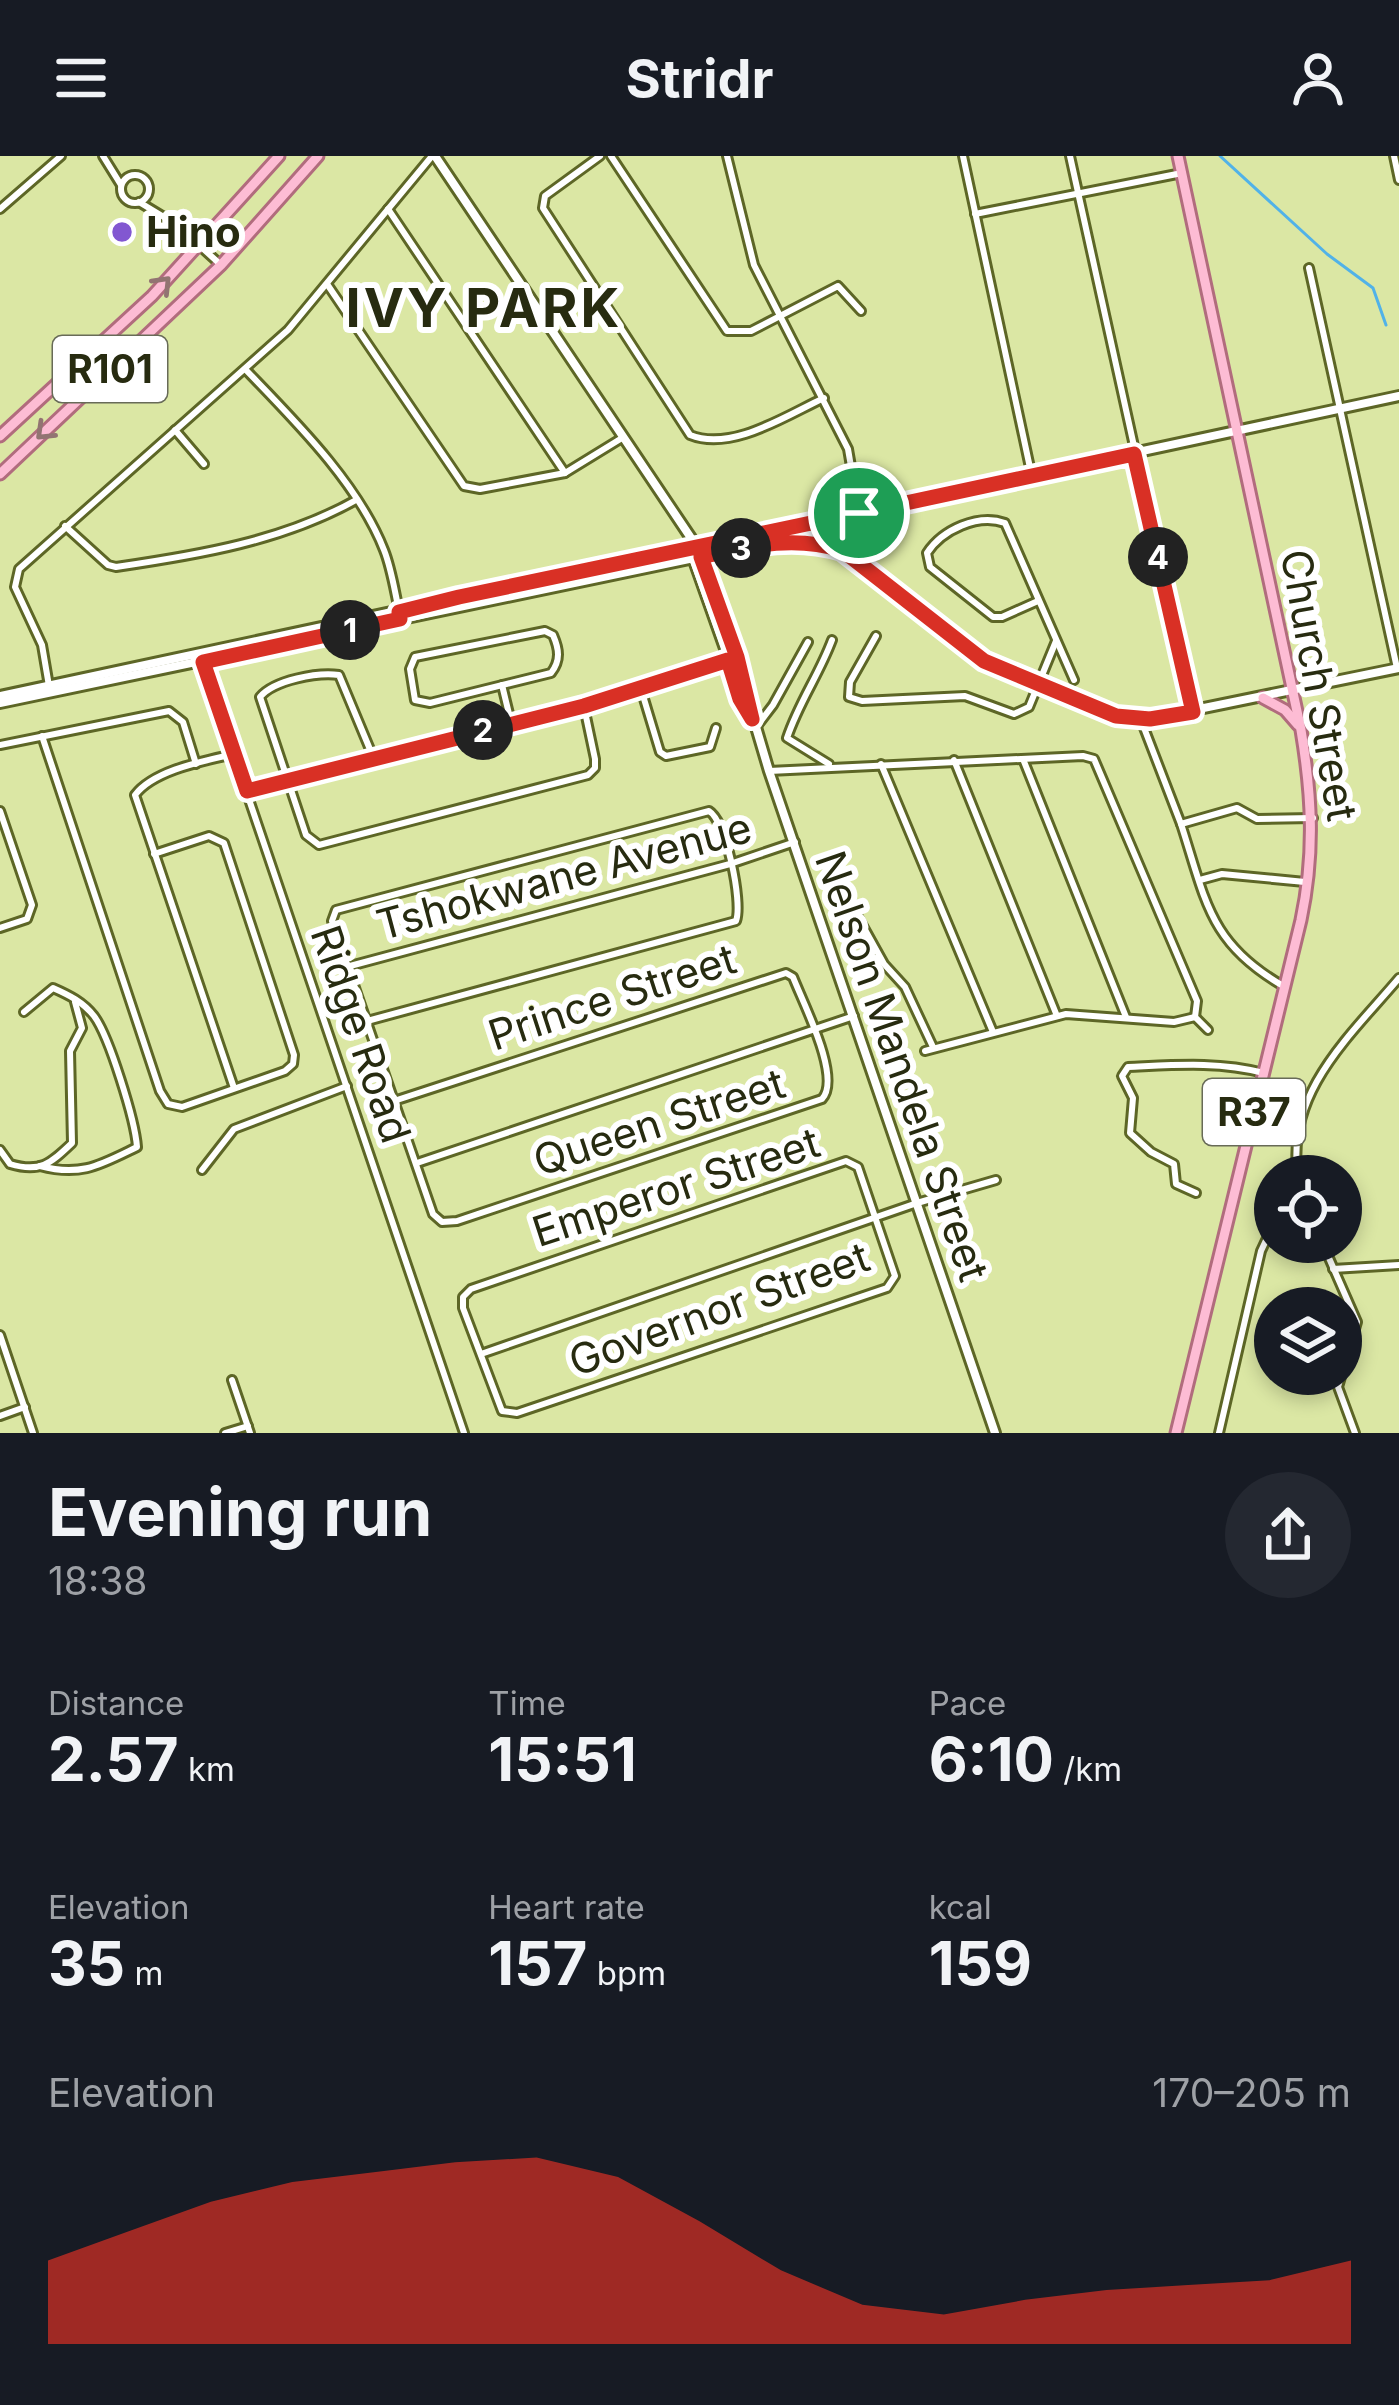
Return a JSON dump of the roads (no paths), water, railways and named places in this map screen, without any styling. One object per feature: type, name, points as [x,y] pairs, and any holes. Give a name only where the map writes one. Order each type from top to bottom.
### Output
[{"type":"main road","name":"R101","points":[[0,436],[99,347],[201,245],[279,156]]},
{"type":"main road","name":"R101","points":[[0,474],[221,265],[318,156]]},
{"type":"main road","name":"Church Street","points":[[1176,1433],[1309,883],[1313,818],[1301,730],[1178,156]]},
{"type":"main road","points":[[177,225],[215,230]]},
{"type":"main road","points":[[1263,698],[1285,710],[1301,730]]},
{"type":"street","points":[[0,209],[61,156]]},
{"type":"street","points":[[103,156],[126,199],[161,213],[221,265]]},
{"type":"street","points":[[600,156],[545,196],[543,208],[690,435],[711,440],[756,430],[824,398]]},
{"type":"street","points":[[611,156],[722,327],[746,333],[838,286],[861,311]]},
{"type":"street","points":[[727,156],[754,265],[848,449],[859,513],[842,550]]},
{"type":"street","points":[[963,156],[1031,477]]},
{"type":"street","points":[[1070,156],[1193,712]]},
{"type":"street","points":[[1394,156],[1399,180]]},
{"type":"street","points":[[49,686],[42,645],[14,582],[19,569],[288,330],[388,208],[438,157]]},
{"type":"street","name":"Nelson Mandela Street","points":[[438,157],[688,536],[995,1433]]},
{"type":"street","points":[[112,166],[144,179],[161,213]]},
{"type":"street","points":[[975,214],[1182,173]]},
{"type":"street","points":[[122,185],[130,176]]},
{"type":"street","points":[[139,202],[148,192]]},
{"type":"street","points":[[388,208],[566,473]]},
{"type":"street","points":[[695,553],[775,541],[842,550],[984,661],[1107,714],[1141,720],[1398,668],[1309,268]]},
{"type":"street","points":[[327,284],[464,486],[480,489],[566,473],[622,437]]},
{"type":"street","points":[[245,369],[308,435],[356,500],[385,551],[400,615]]},
{"type":"street","points":[[0,699],[695,553],[1399,396]]},
{"type":"street","points":[[175,430],[204,464]]},
{"type":"street","points":[[65,526],[116,567],[279,535],[308,526],[356,500]]},
{"type":"street","points":[[1038,601],[993,617],[930,567],[927,553],[944,531],[1000,520],[1010,529],[1074,680]]},
{"type":"street","points":[[545,631],[553,635],[559,659],[551,673],[502,685],[420,702],[415,700],[410,664],[415,657],[545,631]]},
{"type":"street","points":[[876,636],[848,687],[855,700],[965,696],[1020,714],[1030,707],[1056,641]]},
{"type":"street","points":[[832,640],[787,738],[832,766]]},
{"type":"street","points":[[753,724],[773,705],[808,642]]},
{"type":"street","points":[[0,699],[201,658]]},
{"type":"street","name":"Ridge Road","points":[[201,658],[464,1433]]},
{"type":"street","points":[[247,791],[584,706],[732,659]]},
{"type":"street","points":[[374,759],[344,677],[329,674],[271,687],[260,702],[308,840],[319,845],[588,775],[595,768],[595,759],[584,706]]},
{"type":"street","points":[[502,685],[511,722]]},
{"type":"street","points":[[641,689],[663,755],[710,747],[716,728]]},
{"type":"street","points":[[0,746],[169,711],[183,722],[196,764]]},
{"type":"street","points":[[1141,720],[1214,926],[1254,970],[1285,987]]},
{"type":"street","points":[[42,736],[160,1091],[171,1106],[182,1107],[290,1067],[294,1060],[224,843],[209,836],[154,854]]},
{"type":"street","points":[[234,754],[142,786],[135,795],[234,1088]]},
{"type":"street","points":[[769,771],[1089,757],[1098,764],[1197,1000],[1195,1017]]},
{"type":"street","points":[[1023,758],[1126,1017]]},
{"type":"street","points":[[954,760],[1057,1016]]},
{"type":"street","points":[[880,764],[993,1032]]},
{"type":"street","points":[[1181,824],[1237,808],[1257,819],[1313,818]]},
{"type":"street","points":[[0,811],[32,905],[27,920],[0,928]]},
{"type":"street","points":[[367,1021],[736,921],[739,912],[720,820],[716,814],[701,811],[347,904],[333,916],[367,1021],[417,1163],[854,1016]]},
{"type":"street","name":"Tshokwane Avenue","points":[[350,966],[730,864],[795,842]]},
{"type":"street","points":[[1200,880],[1222,874],[1309,883]]},
{"type":"street","points":[[854,910],[884,964],[905,987],[929,1049],[1057,1016],[1174,1022],[1195,1017]]},
{"type":"street","name":"Prince Street","points":[[397,1100],[778,974],[793,977],[814,1029]]},
{"type":"street","points":[[1296,1155],[1295,1139],[1305,1101],[1327,1064],[1399,978]]},
{"type":"street","points":[[24,1012],[53,988],[74,997],[96,1018],[136,1125],[137,1147],[69,1173],[40,1166]]},
{"type":"street","points":[[0,1150],[10,1164],[31,1170],[54,1160],[72,1143],[70,1051],[82,1028],[74,997]]},
{"type":"street","points":[[1195,1017],[1208,1030]]},
{"type":"street","name":"Queen Street","points":[[417,1163],[433,1214],[442,1222],[457,1221],[822,1099],[829,1092],[830,1080],[814,1029]]},
{"type":"street","points":[[1196,1193],[1176,1184],[1174,1164],[1130,1133],[1133,1098],[1122,1076],[1128,1067],[1196,1064],[1264,1073]]},
{"type":"street","points":[[202,1170],[234,1129],[347,1086]]},
{"type":"street","name":"Emperor Street","points":[[481,1354],[463,1298],[477,1285],[846,1162],[858,1167],[878,1219]]},
{"type":"street","points":[[481,1354],[916,1203],[996,1180]]},
{"type":"street","name":"Governor Street","points":[[481,1354],[499,1406],[506,1413],[518,1413],[887,1288],[895,1276],[878,1219]]},
{"type":"street","points":[[1219,1433],[1258,1263]]},
{"type":"street","points":[[1331,1263],[1357,1322],[1338,1387],[1354,1433]]},
{"type":"street","points":[[1334,1269],[1399,1265]]},
{"type":"street","points":[[0,1335],[33,1433]]},
{"type":"street","points":[[225,1433],[249,1429],[232,1380]]},
{"type":"street","points":[[0,1416],[25,1407]]},
{"type":"waterway","points":[[1220,156],[1327,254],[1373,288],[1386,325]]},
{"type":"place","name":"Hino","points":[[122,232]]},
{"type":"district","name":"IVY PARK","points":[[484,308]]}]
